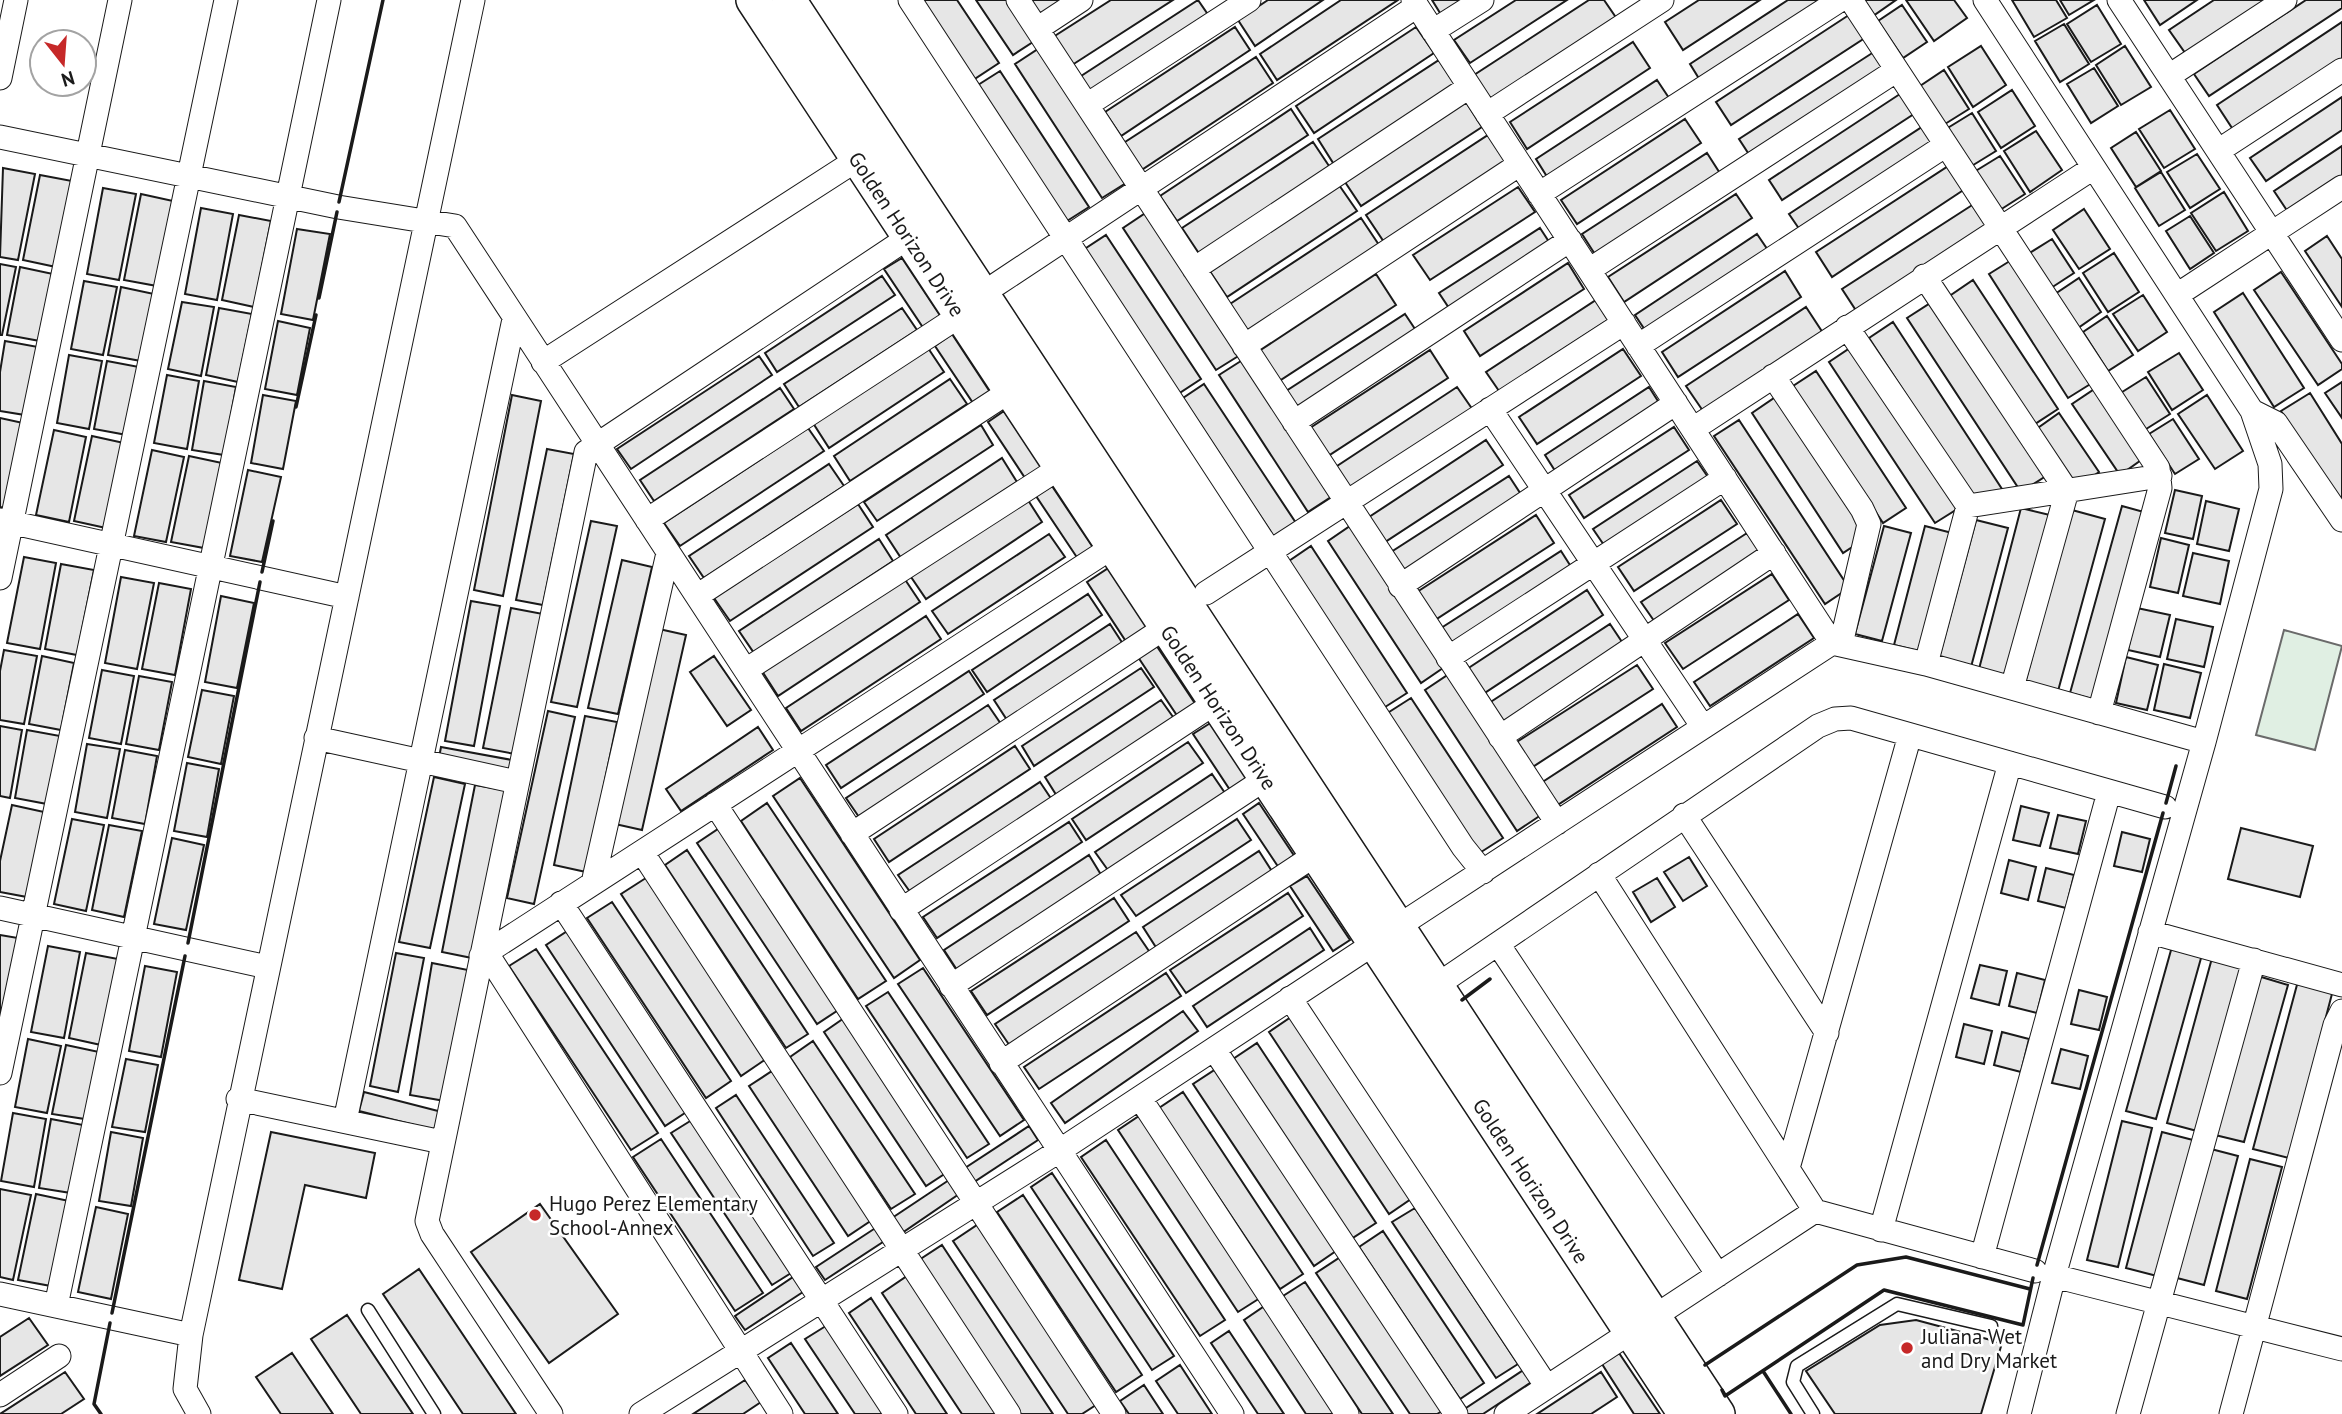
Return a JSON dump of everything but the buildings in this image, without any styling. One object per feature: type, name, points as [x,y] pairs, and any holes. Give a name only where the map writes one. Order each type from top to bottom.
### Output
[{"type":"street","points":[[0,78],[16,0]]},
{"type":"street","points":[[0,578],[6,522],[120,0]]},
{"type":"street","points":[[0,1073],[226,0]]},
{"type":"street","points":[[55,1306],[329,0]]},
{"type":"street","points":[[199,1414],[185,1389],[191,1335],[238,1099],[473,0]]},
{"type":"street","name":"Golden Horizon Drive","points":[[753,0],[1061,467],[1125,539],[1166,627],[1315,855],[1394,930]]},
{"type":"street","name":"Golden Horizon Drive","points":[[789,0],[1125,539],[1394,930],[1424,994],[1643,1324],[1718,1414]]},
{"type":"street","points":[[910,0],[1269,553],[1464,848],[1483,872]]},
{"type":"street","points":[[1018,0],[1557,823]]},
{"type":"street","points":[[1037,29],[1081,0]]},
{"type":"street","points":[[1087,105],[1249,0]]},
{"type":"street","points":[[1433,31],[1482,0]]},
{"type":"street","points":[[1487,114],[1662,0]]},
{"type":"street","points":[[1539,194],[1840,0]]},
{"type":"street","points":[[1852,0],[2158,468],[2160,488],[2099,713]]},
{"type":"street","points":[[1985,0],[2252,411],[2270,464],[2271,489],[2150,932],[2044,1273],[2019,1414]]},
{"type":"street","points":[[2119,0],[2342,340]]},
{"type":"street","points":[[2169,76],[2285,0]]},
{"type":"street","points":[[997,284],[1415,3],[1774,553],[1837,643],[1926,664],[2204,742]]},
{"type":"street","points":[[1589,270],[1897,70]]},
{"type":"street","points":[[2218,151],[2342,70]]},
{"type":"street","points":[[1194,268],[1469,87]]},
{"type":"street","points":[[0,137],[455,226],[1233,1414]]},
{"type":"street","points":[[1638,346],[1946,145]]},
{"type":"street","points":[[543,362],[858,159]]},
{"type":"street","points":[[1244,346],[1520,164]]},
{"type":"street","points":[[1693,429],[2094,167]]},
{"type":"street","points":[[2177,295],[2273,235],[2342,187]]},
{"type":"street","points":[[551,1414],[432,1234],[427,1221],[586,452],[909,237]]},
{"type":"street","points":[[1294,422],[1570,240]]},
{"type":"street","points":[[1924,276],[2067,491],[2012,688]]},
{"type":"street","points":[[647,520],[961,315]]},
{"type":"street","points":[[345,1121],[514,319]]},
{"type":"street","points":[[1206,593],[1624,323]]},
{"type":"street","points":[[1847,327],[1968,506],[1926,664]]},
{"type":"street","points":[[641,1414],[1059,1152],[1703,727],[1837,643],[1869,524],[1862,509],[1773,376]]},
{"type":"street","points":[[696,596],[1010,391]]},
{"type":"street","points":[[1400,586],[1676,403]]},
{"type":"street","points":[[1490,409],[1703,727]]},
{"type":"street","points":[[2252,411],[2276,423],[2342,520]]},
{"type":"street","points":[[746,670],[1061,467]]},
{"type":"street","points":[[1968,506],[2160,476]]},
{"type":"street","points":[[1448,658],[1725,478]]},
{"type":"street","points":[[6,522],[347,597]]},
{"type":"street","points":[[484,954],[1125,539]]},
{"type":"street","points":[[593,883],[668,553]]},
{"type":"street","points":[[1500,737],[1774,553]]},
{"type":"street","points":[[852,834],[1166,627]]},
{"type":"street","points":[[901,909],[1215,703]]},
{"type":"street","points":[[1424,994],[1684,815],[1818,726],[1835,719],[1851,718],[2165,807]]},
{"type":"street","points":[[1788,1168],[1910,735]]},
{"type":"street","points":[[316,738],[517,782]]},
{"type":"street","points":[[1881,1230],[2010,764]]},
{"type":"street","points":[[951,986],[1265,779]]},
{"type":"street","points":[[1982,1256],[2109,792]]},
{"type":"street","points":[[715,804],[1114,1414]]},
{"type":"street","points":[[1684,815],[1827,1033]]},
{"type":"street","points":[[642,852],[1009,1414]]},
{"type":"street","points":[[1001,1063],[1315,855]]},
{"type":"street","points":[[1599,874],[1815,1211],[2158,1303],[2342,1349]]},
{"type":"street","points":[[561,904],[896,1414]]},
{"type":"street","points":[[0,908],[267,967]]},
{"type":"street","points":[[2150,932],[2342,985]]},
{"type":"street","points":[[1498,944],[1718,1275]]},
{"type":"street","points":[[484,954],[781,1414]]},
{"type":"street","points":[[2128,1414],[2254,960]]},
{"type":"street","points":[[1290,998],[1546,1387]]},
{"type":"street","points":[[2231,1414],[2335,1025],[2342,1011]]},
{"type":"street","points":[[1214,1049],[1456,1414]]},
{"type":"street","points":[[1140,1098],[1347,1414]]},
{"type":"street","points":[[238,1099],[442,1142]]},
{"type":"street","points":[[1506,1414],[1815,1211]]},
{"type":"street","points":[[0,1294],[191,1335]]},
{"type":"street","name":"Golden Horizon Drive","points":[[1643,1324],[1682,1413]]},
{"type":"street","points":[[0,1395],[59,1356]]},
{"type":"lane","points":[[1813,1414],[1793,1382],[1797,1366],[1896,1304],[1991,1326]]},
{"type":"lane","points":[[368,1310],[434,1414]]},
{"type":"green space","points":[[2284,630],[2342,646],[2315,750],[2256,735]]},
{"type":"wall","points":[[339,202],[383,0]]},
{"type":"wall","points":[[319,298],[337,212]]},
{"type":"wall","points":[[296,407],[316,315]]},
{"type":"wall","points":[[262,572],[273,521]]},
{"type":"wall","points":[[188,943],[260,582]]},
{"type":"wall","points":[[2166,803],[2176,766]]},
{"type":"wall","points":[[2037,1265],[2163,813]]},
{"type":"wall","points":[[112,1313],[185,956]]},
{"type":"wall","points":[[1462,1000],[1490,979]]},
{"type":"wall","points":[[1705,1365],[1857,1265],[1906,1257],[2030,1289]]},
{"type":"wall","points":[[1722,1390],[1725,1396],[1884,1290],[2023,1325],[2033,1278]]},
{"type":"wall","points":[[101,1414],[94,1404],[110,1323]]},
{"type":"wall","points":[[1763,1371],[1791,1414]]},
{"type":"place","name":"Hugo Perez Elementary School-Annex","points":[[535,1215]]},
{"type":"place","name":"Juliana Wet and Dry Market","points":[[1907,1348]]}]
